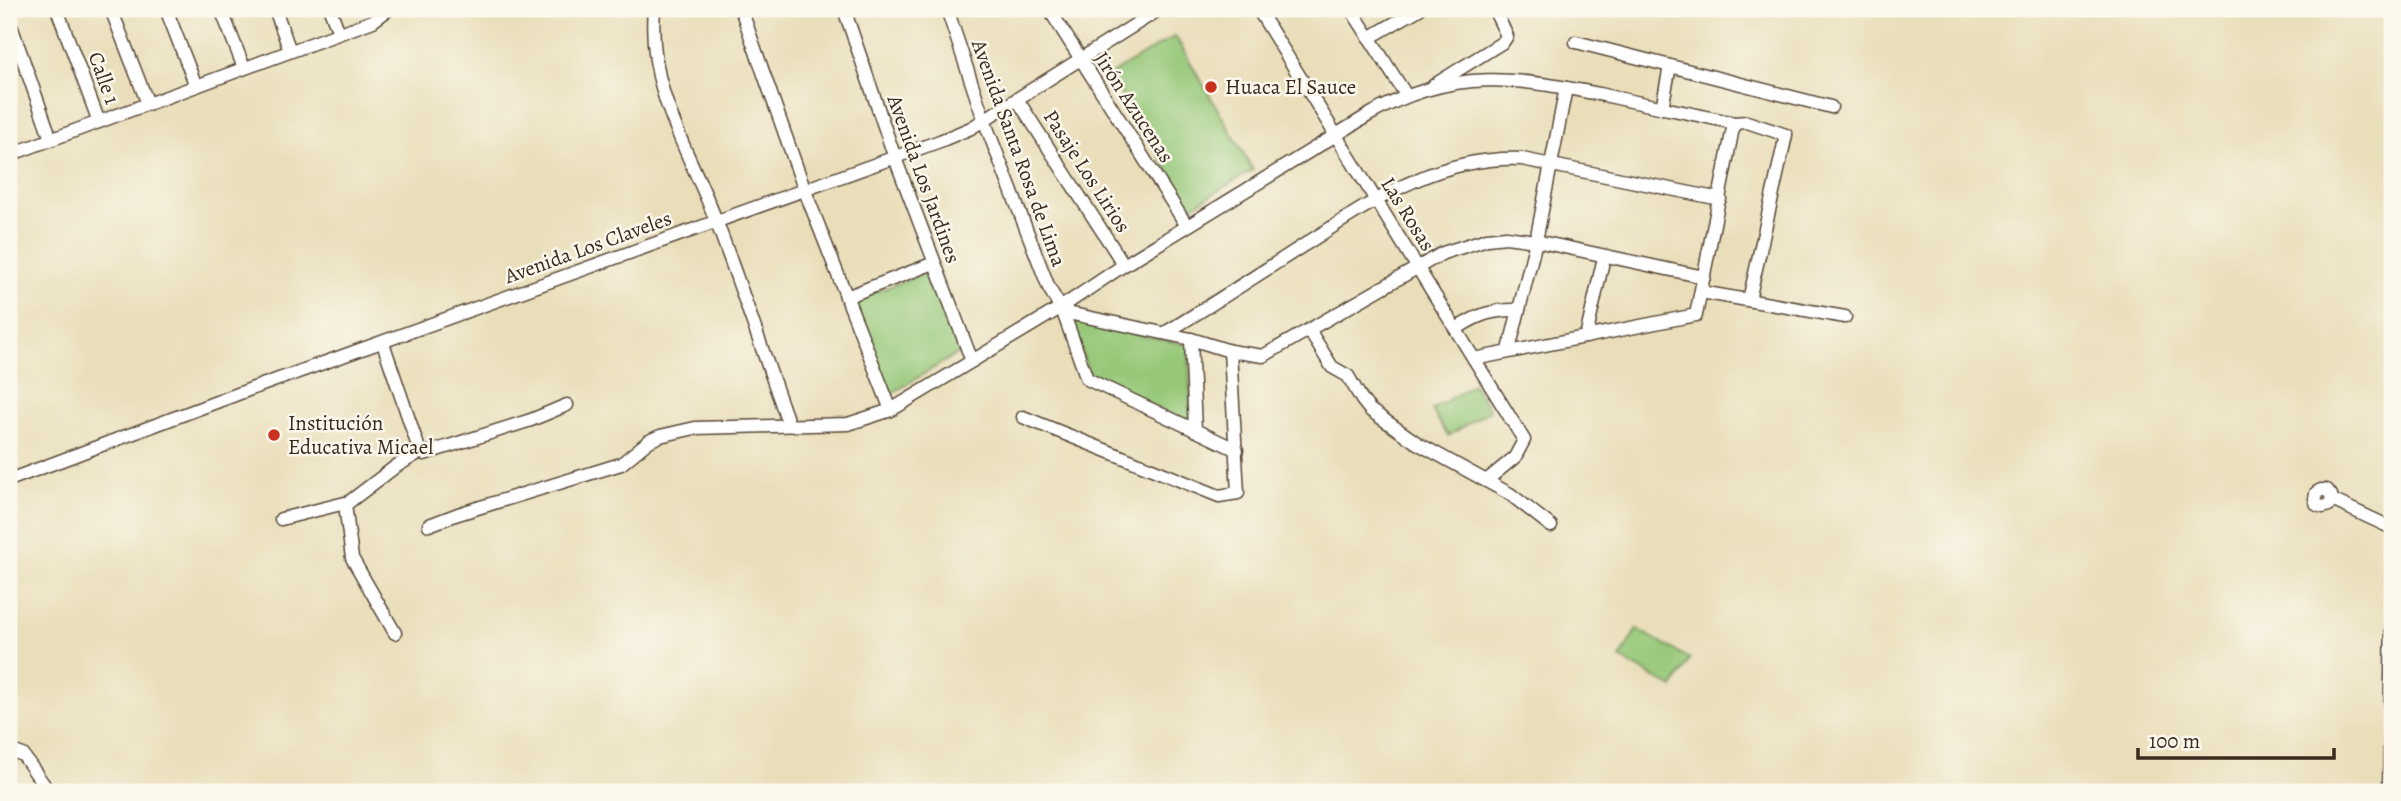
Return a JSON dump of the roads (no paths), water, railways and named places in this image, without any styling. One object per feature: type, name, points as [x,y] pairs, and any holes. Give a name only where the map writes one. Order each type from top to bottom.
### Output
[{"type":"street","name":"Calle 1","points":[[57,9],[99,122]]},
{"type":"street","points":[[111,9],[148,104]]},
{"type":"street","points":[[166,9],[196,86]]},
{"type":"street","points":[[222,9],[244,68]]},
{"type":"street","points":[[275,9],[290,51]]},
{"type":"street","points":[[330,9],[339,33]]},
{"type":"street","points":[[9,154],[373,21],[389,9]]},
{"type":"street","points":[[654,9],[654,56],[663,97],[716,220],[789,425]]},
{"type":"street","points":[[741,9],[805,191],[891,410]]},
{"type":"street","name":"Avenida Los Jardines","points":[[844,9],[895,158],[972,360]]},
{"type":"street","name":"Avenida Santa Rosa de Lima","points":[[947,9],[984,120],[1087,379],[1237,450]]},
{"type":"street","name":"Jirón Azucenas","points":[[1049,9],[1187,226]]},
{"type":"street","name":"Las Rosas","points":[[1258,9],[1524,440],[1515,457],[1486,481]]},
{"type":"street","points":[[1351,9],[1406,95]]},
{"type":"street","points":[[1368,38],[1419,9]]},
{"type":"street","points":[[1427,89],[1503,42],[1507,36],[1506,29],[1494,9]]},
{"type":"street","name":"Avenida Los Claveles","points":[[9,480],[716,220],[805,191],[940,141],[984,120],[1157,10]]},
{"type":"street","points":[[9,20],[51,139]]},
{"type":"street","points":[[1576,42],[1831,107]]},
{"type":"street","points":[[1662,108],[1670,66]]},
{"type":"street","points":[[429,526],[457,514],[621,464],[649,440],[660,436],[695,428],[848,424],[891,410],[1061,310],[1124,265],[1335,135],[1406,95],[1427,89],[1506,79],[1541,82],[1734,123],[1747,122],[1786,135],[1749,300]]},
{"type":"street","points":[[1509,350],[1536,241],[1566,88]]},
{"type":"street","name":"Pasaje Los Lirios","points":[[1017,99],[1124,265]]},
{"type":"street","points":[[1474,359],[1696,315],[1734,123]]},
{"type":"street","points":[[1165,333],[1376,199],[1436,171],[1459,164],[1499,158],[1552,164],[1720,199]]},
{"type":"street","points":[[1061,310],[1191,339],[1230,351],[1266,356],[1418,266],[1455,247],[1488,239],[1506,237],[1536,241],[1704,277]]},
{"type":"street","points":[[1586,337],[1604,257]]},
{"type":"street","points":[[846,297],[934,263]]},
{"type":"street","points":[[1701,292],[1845,317]]},
{"type":"street","points":[[1455,329],[1478,315],[1499,309],[1519,310]]},
{"type":"street","points":[[1309,330],[1332,367],[1348,376],[1370,411],[1417,443],[1510,494],[1551,526]]},
{"type":"street","points":[[1191,339],[1195,430]]},
{"type":"street","points":[[383,343],[420,452]]},
{"type":"street","points":[[1023,416],[1219,496],[1238,493],[1230,351]]},
{"type":"street","points":[[281,519],[345,504],[394,467],[420,452],[424,454],[457,445],[567,405]]},
{"type":"street","points":[[2332,500],[2392,528]]},
{"type":"street","points":[[345,504],[352,558],[394,633]]},
{"type":"street","points":[[2389,792],[2392,617]]},
{"type":"street","points":[[9,750],[23,755],[49,792]]},
{"type":"place","name":"Huaca El Sauce","points":[[1211,87]]},
{"type":"place","name":"Institución Educativa Micael","points":[[274,435]]}]
